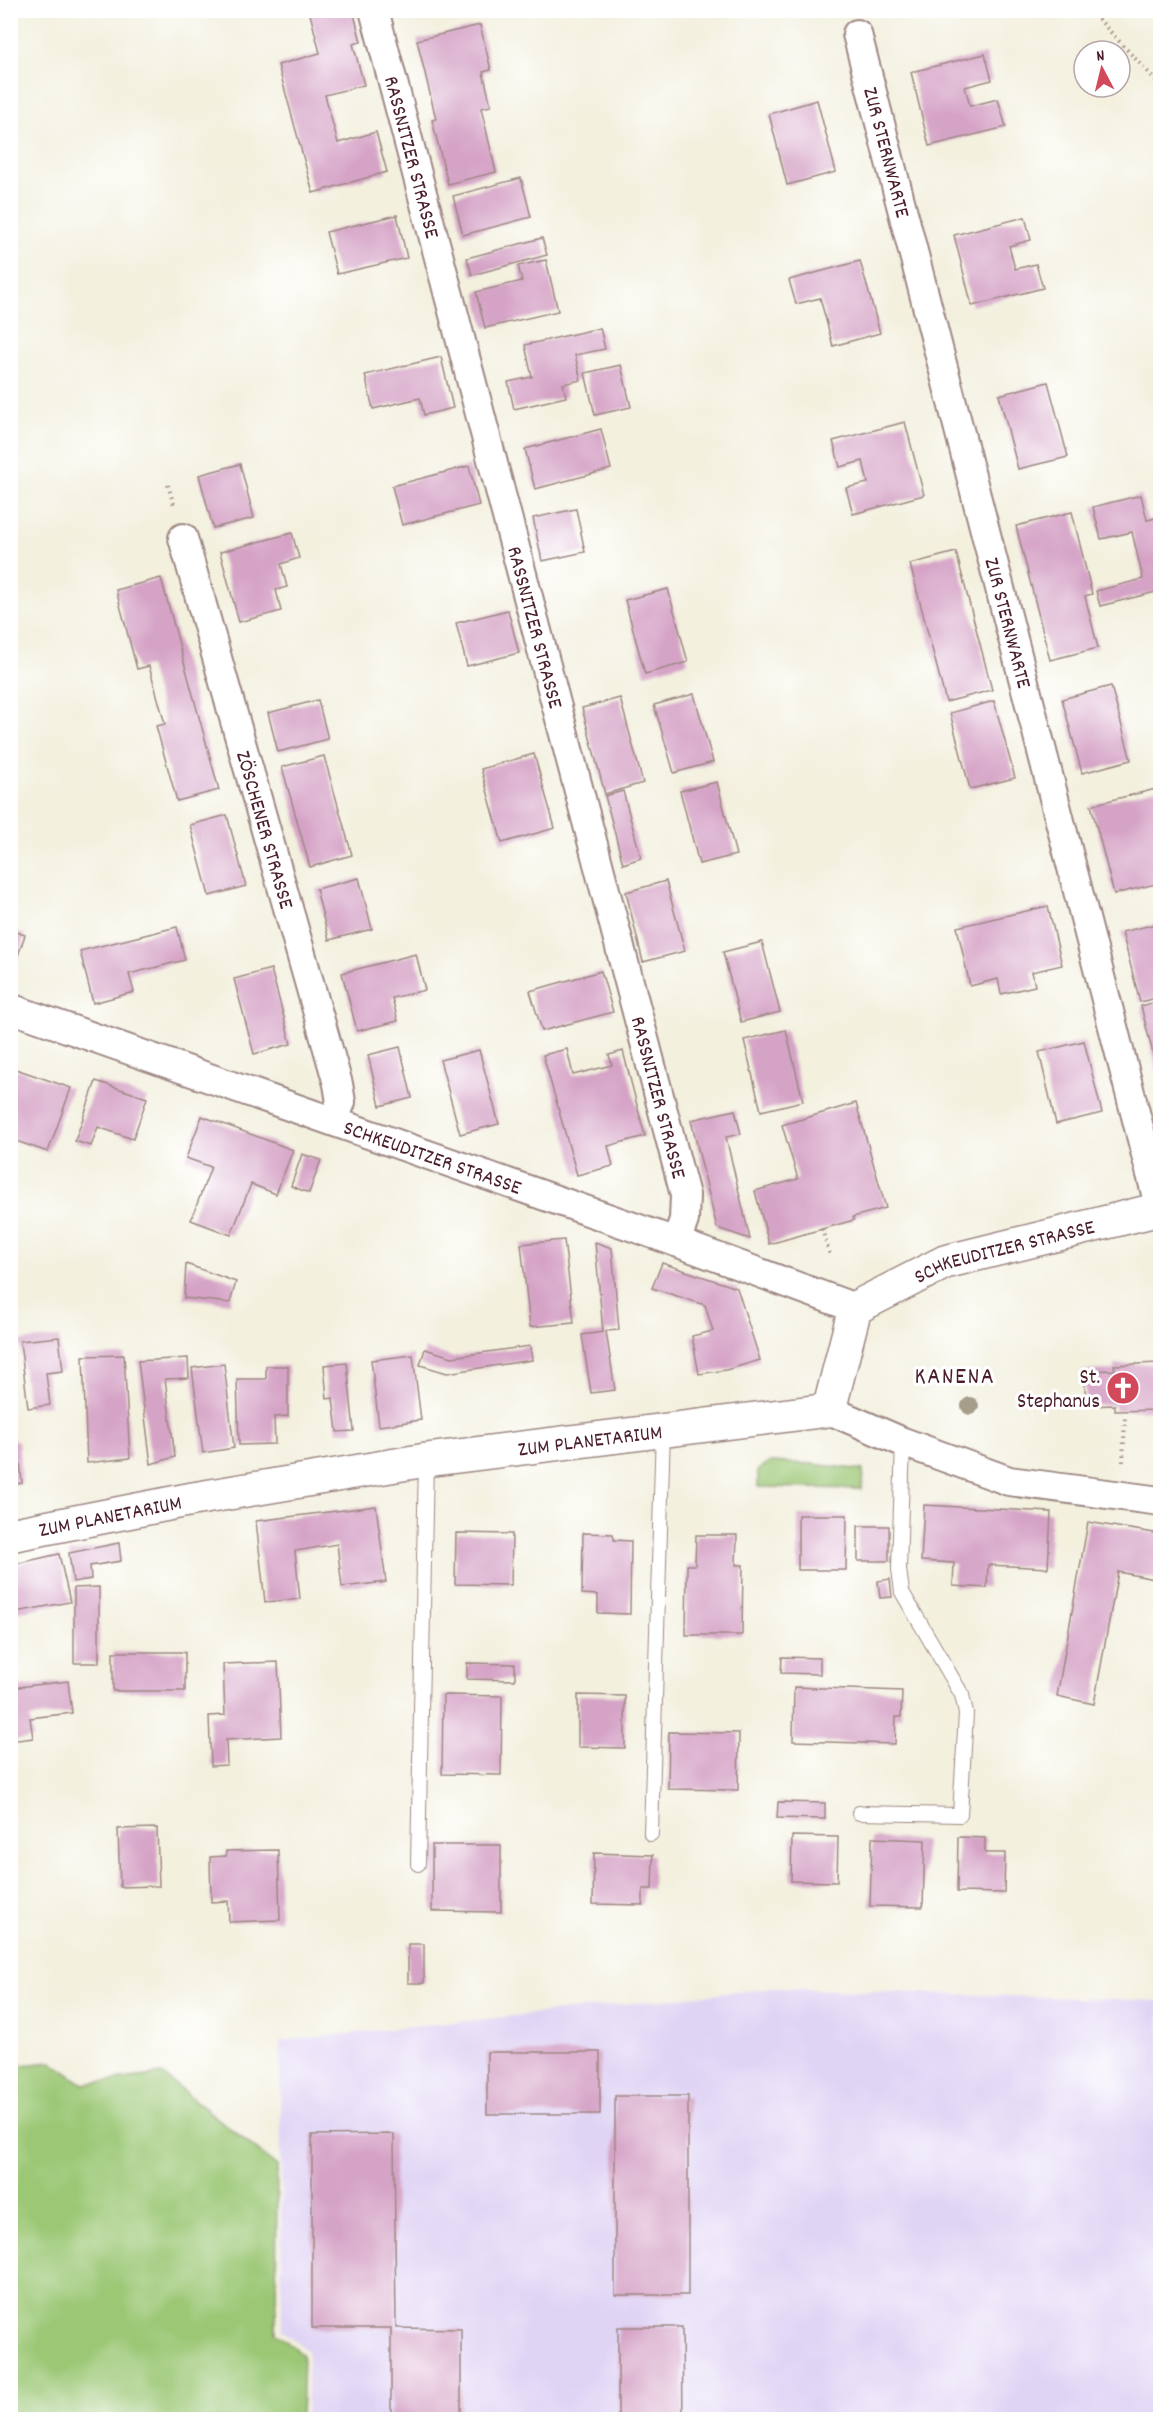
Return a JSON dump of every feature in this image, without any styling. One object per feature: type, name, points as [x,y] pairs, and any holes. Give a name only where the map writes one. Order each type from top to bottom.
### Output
[{"type":"street","name":"RASSNITZER STRASSE","points":[[374,10],[685,1195],[684,1220],[676,1242]]},
{"type":"street","name":"ZUR STERNWARTE","points":[[857,34],[1160,1209]]},
{"type":"street","name":"ZÖSCHENER STRASSE","points":[[183,538],[338,1084],[341,1102],[333,1121]]},
{"type":"street","name":"SCHKEUDITZER STRASSE","points":[[10,1008],[676,1242],[855,1308],[945,1262],[1160,1209]]},
{"type":"street","points":[[855,1308],[829,1410],[903,1442],[1010,1481],[1161,1500]]},
{"type":"street","name":"ZUM PLANETARIUM","points":[[10,1535],[193,1499],[426,1460],[829,1410]]},
{"type":"lane","points":[[651,1834],[663,1430]]},
{"type":"lane","points":[[859,1813],[960,1815],[966,1713],[962,1695],[902,1592],[899,1569],[903,1442]]},
{"type":"lane","points":[[418,1864],[426,1460]]},
{"type":"path","points":[[1090,10],[1161,85]]},
{"type":"path","points":[[822,1228],[830,1255]]},
{"type":"path","points":[[1120,1496],[1125,1417]]},
{"type":"shaded area","points":[[773,1988],[1160,2001],[1160,2419],[306,2419],[308,2351],[282,2330],[280,2041]]},
{"type":"green space","points":[[770,1462],[863,1470],[862,1489],[758,1487],[758,1470]]},
{"type":"green space","points":[[52,2062],[83,2084],[162,2074],[277,2166],[276,2333],[303,2355],[301,2419],[11,2419],[11,2066]]},
{"type":"building","points":[[309,10],[353,10],[361,42],[353,44],[364,85],[325,95],[338,143],[376,132],[387,172],[313,193],[278,65],[320,53]]},
{"type":"building","points":[[480,25],[491,70],[483,72],[491,106],[481,108],[496,172],[448,184],[432,120],[436,119],[417,40]]},
{"type":"building","points":[[985,54],[992,80],[965,87],[970,106],[998,99],[1006,127],[929,146],[911,72]]},
{"type":"building","points":[[817,100],[836,172],[787,185],[769,114]]},
{"type":"building","points":[[521,178],[531,217],[463,235],[453,196]]},
{"type":"building","points":[[397,215],[407,258],[337,274],[326,232]]},
{"type":"building","points":[[1025,217],[1031,240],[1009,246],[1015,269],[1036,264],[1043,288],[972,306],[954,235]]},
{"type":"building","points":[[542,238],[547,255],[472,275],[467,258]]},
{"type":"building","points":[[546,260],[558,311],[485,328],[476,292],[522,281],[518,266]]},
{"type":"building","points":[[860,261],[880,333],[833,346],[820,298],[796,304],[789,280]]},
{"type":"building","points":[[600,328],[605,349],[575,355],[581,380],[563,384],[566,397],[514,409],[508,382],[532,377],[525,345]]},
{"type":"building","points":[[441,357],[453,408],[424,415],[420,398],[373,409],[365,375]]},
{"type":"building","points":[[621,365],[631,407],[595,415],[585,373]]},
{"type":"building","points":[[1048,382],[1068,457],[1018,469],[999,395]]},
{"type":"building","points":[[905,422],[924,495],[853,514],[846,488],[868,483],[863,461],[840,467],[833,441]]},
{"type":"building","points":[[601,429],[611,469],[535,489],[525,449]]},
{"type":"building","points":[[240,464],[254,518],[213,528],[199,475]]},
{"type":"building","points":[[469,466],[479,505],[402,525],[392,486]]},
{"type":"building","points":[[1141,495],[1147,520],[1160,517],[1160,591],[1100,606],[1096,591],[1143,579],[1132,532],[1101,539],[1093,507]]},
{"type":"building","points":[[576,509],[585,552],[542,561],[533,518]]},
{"type":"building","points":[[1072,512],[1092,594],[1085,596],[1098,648],[1050,660],[1016,526]]},
{"type":"building","points":[[292,533],[299,558],[281,564],[287,587],[276,590],[281,611],[239,622],[220,552]]},
{"type":"building","points":[[956,552],[992,690],[946,702],[910,564]]},
{"type":"building","points":[[161,578],[219,790],[177,801],[156,726],[165,724],[149,666],[137,669],[116,590]]},
{"type":"building","points":[[668,589],[688,662],[645,674],[625,600]]},
{"type":"building","points":[[508,610],[519,653],[467,666],[456,623]]},
{"type":"building","points":[[1111,686],[1131,760],[1082,773],[1062,699]]},
{"type":"building","points":[[694,694],[713,762],[674,773],[654,705]]},
{"type":"building","points":[[620,698],[643,783],[605,794],[582,708]]},
{"type":"building","points":[[318,700],[328,739],[278,752],[268,713]]},
{"type":"building","points":[[994,701],[1015,778],[970,789],[950,713]]},
{"type":"building","points":[[534,754],[555,828],[502,843],[481,769]]},
{"type":"building","points":[[324,756],[352,855],[310,867],[282,767]]},
{"type":"building","points":[[717,782],[736,855],[699,864],[680,791]]},
{"type":"building","points":[[1160,788],[1160,883],[1114,894],[1091,805]]},
{"type":"building","points":[[623,791],[641,858],[623,864],[605,796]]},
{"type":"building","points":[[227,815],[246,886],[209,896],[190,825]]},
{"type":"building","points":[[359,878],[372,929],[329,940],[316,889]]},
{"type":"building","points":[[666,881],[685,951],[643,962],[626,892]]},
{"type":"building","points":[[1048,906],[1062,965],[1032,972],[1035,986],[1001,994],[998,979],[970,986],[957,927]]},
{"type":"building","points":[[1160,923],[1160,997],[1140,1002],[1122,932]]},
{"type":"building","points":[[177,927],[185,960],[129,974],[134,992],[93,1003],[80,951]]},
{"type":"building","points":[[10,930],[25,935],[11,976],[10,976]]},
{"type":"building","points":[[762,942],[780,1012],[741,1022],[723,952]]},
{"type":"building","points":[[416,954],[425,990],[392,998],[398,1021],[357,1031],[342,973]]},
{"type":"building","points":[[271,969],[291,1044],[254,1054],[234,979]]},
{"type":"building","points":[[601,971],[613,1012],[542,1031],[530,991]]},
{"type":"building","points":[[1160,1001],[1160,1082],[1141,1006]]},
{"type":"building","points":[[786,1030],[803,1101],[761,1111],[744,1040]]},
{"type":"building","points":[[1084,1041],[1102,1113],[1056,1124],[1039,1052]]},
{"type":"building","points":[[400,1047],[412,1098],[380,1106],[368,1055]]},
{"type":"building","points":[[567,1049],[573,1075],[612,1065],[609,1055],[623,1051],[645,1136],[608,1146],[613,1166],[577,1175],[543,1055]]},
{"type":"building","points":[[479,1050],[499,1124],[460,1134],[440,1060]]},
{"type":"building","points":[[10,1067],[71,1088],[48,1152],[10,1139]]},
{"type":"building","points":[[96,1081],[147,1098],[133,1139],[98,1127],[91,1146],[75,1141]]},
{"type":"building","points":[[856,1103],[886,1208],[853,1217],[854,1220],[769,1244],[755,1191],[798,1179],[782,1125]]},
{"type":"building","points":[[735,1110],[741,1134],[726,1137],[750,1239],[717,1228],[691,1120]]},
{"type":"building","points":[[202,1116],[293,1150],[276,1194],[251,1184],[231,1235],[191,1220],[211,1167],[186,1158]]},
{"type":"building","points":[[302,1154],[321,1160],[309,1193],[291,1186]]},
{"type":"building","points":[[564,1240],[574,1323],[530,1327],[521,1244]]},
{"type":"building","points":[[595,1242],[612,1248],[619,1330],[606,1331],[615,1390],[591,1393],[582,1335],[603,1332]]},
{"type":"building","points":[[662,1263],[737,1288],[760,1360],[726,1370],[699,1374],[692,1336],[713,1331],[705,1305],[652,1288]]},
{"type":"building","points":[[186,1264],[236,1282],[230,1303],[184,1298]]},
{"type":"building","points":[[59,1337],[63,1371],[46,1373],[50,1405],[28,1408],[20,1341]]},
{"type":"building","points":[[530,1346],[532,1360],[447,1373],[420,1365],[425,1349],[452,1357]]},
{"type":"building","points":[[124,1355],[130,1458],[87,1463],[83,1356]]},
{"type":"building","points":[[413,1355],[421,1420],[379,1426],[371,1360]]},
{"type":"building","points":[[188,1358],[189,1378],[165,1379],[175,1457],[151,1464],[138,1361]]},
{"type":"building","points":[[347,1363],[354,1431],[337,1432],[333,1398],[327,1399],[324,1365]]},
{"type":"building","name":"St. Stephanus","points":[[1160,1363],[1160,1410],[1115,1411],[1115,1405],[1086,1406],[1084,1371],[1115,1370],[1114,1365]]},
{"type":"building","points":[[224,1364],[234,1448],[203,1453],[192,1368]]},
{"type":"building","points":[[266,1366],[288,1366],[288,1416],[274,1417],[275,1444],[239,1445],[237,1379],[266,1379]]},
{"type":"building","points":[[18,1440],[22,1483],[10,1485],[10,1441]]},
{"type":"building","points":[[924,1505],[1051,1512],[1048,1568],[988,1565],[987,1588],[953,1586],[954,1563],[921,1561]]},
{"type":"building","points":[[376,1506],[386,1582],[342,1587],[337,1544],[295,1551],[300,1599],[265,1602],[256,1521]]},
{"type":"building","points":[[798,1515],[847,1515],[846,1570],[798,1570]]},
{"type":"building","points":[[1088,1522],[1160,1534],[1160,1580],[1118,1572],[1094,1704],[1057,1696]]},
{"type":"building","points":[[858,1526],[889,1526],[889,1561],[858,1561]]},
{"type":"building","points":[[456,1533],[512,1534],[511,1585],[455,1584]]},
{"type":"building","points":[[583,1533],[613,1534],[614,1540],[631,1541],[630,1614],[598,1613],[598,1595],[582,1594]]},
{"type":"building","points":[[696,1535],[737,1535],[736,1565],[743,1565],[742,1635],[686,1635],[687,1565],[695,1565]]},
{"type":"building","points":[[119,1543],[121,1561],[90,1566],[91,1579],[73,1582],[69,1553]]},
{"type":"building","points":[[59,1554],[70,1602],[10,1613],[10,1565]]},
{"type":"building","points":[[890,1579],[892,1597],[880,1598],[878,1581]]},
{"type":"building","points":[[99,1587],[99,1663],[74,1663],[74,1588]]},
{"type":"building","points":[[113,1652],[185,1652],[185,1691],[113,1691]]},
{"type":"building","points":[[782,1657],[820,1658],[820,1674],[781,1673]]},
{"type":"building","points":[[278,1662],[281,1737],[226,1740],[227,1765],[211,1766],[209,1716],[225,1715],[223,1664]]},
{"type":"building","points":[[467,1663],[515,1664],[515,1680],[467,1679]]},
{"type":"building","points":[[68,1681],[72,1713],[30,1718],[33,1738],[10,1741],[10,1688]]},
{"type":"building","points":[[794,1687],[902,1691],[901,1717],[896,1717],[895,1744],[793,1741]]},
{"type":"building","points":[[443,1695],[502,1696],[501,1775],[442,1774]]},
{"type":"building","points":[[578,1695],[625,1696],[625,1748],[578,1747]]},
{"type":"building","points":[[669,1732],[739,1733],[738,1790],[668,1789]]},
{"type":"building","points":[[778,1802],[825,1803],[825,1819],[777,1818]]},
{"type":"building","points":[[157,1828],[159,1886],[120,1887],[118,1829]]},
{"type":"building","points":[[792,1836],[838,1837],[837,1882],[791,1881]]},
{"type":"building","points":[[958,1837],[985,1838],[985,1853],[1005,1853],[1004,1893],[957,1892]]},
{"type":"building","points":[[872,1838],[925,1840],[923,1907],[870,1906]]},
{"type":"building","points":[[432,1845],[501,1845],[501,1912],[432,1911]]},
{"type":"building","points":[[278,1850],[280,1920],[229,1922],[228,1901],[211,1902],[210,1857],[226,1856],[226,1851]]},
{"type":"building","points":[[594,1853],[653,1855],[652,1889],[643,1889],[643,1905],[593,1904]]},
{"type":"building","points":[[408,1944],[424,1944],[424,1983],[408,1983]]},
{"type":"building","points":[[487,2052],[600,2052],[600,2114],[487,2114]]},
{"type":"building","points":[[615,2096],[688,2096],[688,2295],[615,2295]]},
{"type":"building","points":[[394,2134],[396,2328],[461,2329],[461,2420],[391,2420],[391,2328],[312,2328],[312,2135]]},
{"type":"building","points":[[618,2327],[682,2327],[683,2420],[618,2420]]},
{"type":"place","name":"St. Stephanus","points":[[1123,1388]]},
{"type":"district","name":"KANENA","points":[[955,1375]]}]
